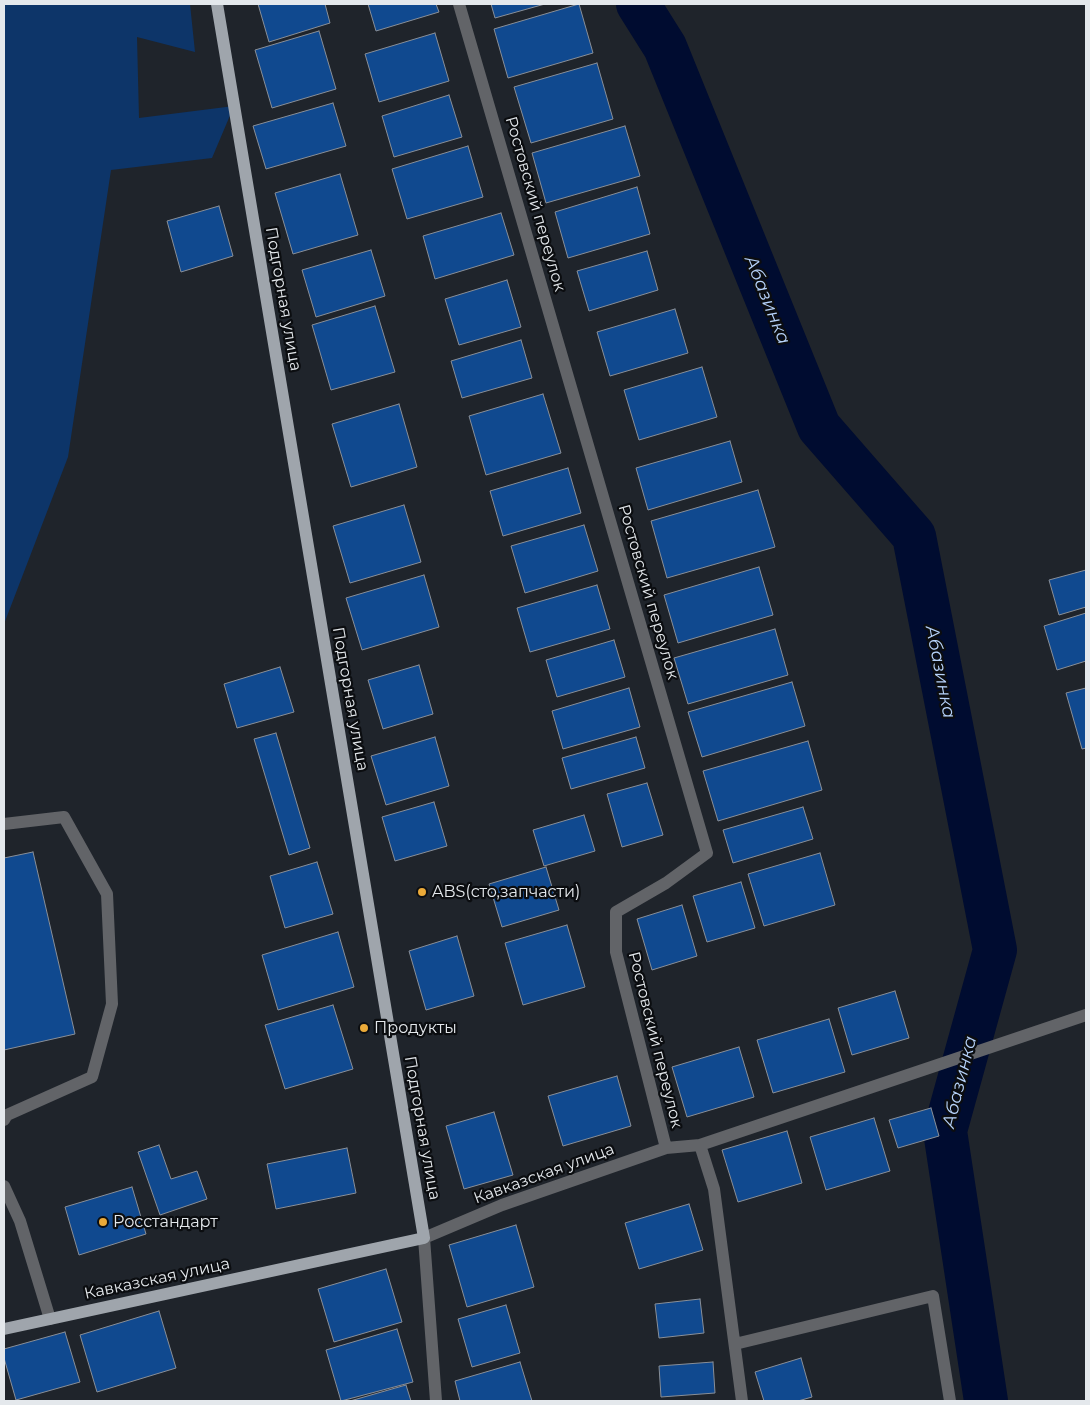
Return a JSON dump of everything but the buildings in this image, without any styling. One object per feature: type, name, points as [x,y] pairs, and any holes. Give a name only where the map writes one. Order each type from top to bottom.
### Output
[{"type":"main road","name":"Подгорная улица","points":[[217,4],[424,1238]]},
{"type":"main road","name":"Кавказская улица","points":[[4,1329],[424,1238]]},
{"type":"street","name":"Ростовский переулок","points":[[460,4],[707,853],[666,883],[616,912],[616,952],[666,1148]]},
{"type":"street","points":[[4,824],[64,817],[107,894],[112,1004],[92,1077],[7,1115],[4,1120]]},
{"type":"street","name":"Кавказская улица","points":[[424,1238],[502,1205],[666,1148],[700,1145],[1086,1015]]},
{"type":"street","name":"Ростовский переулок","points":[[700,1145],[714,1189],[742,1401]]},
{"type":"street","points":[[4,1186],[20,1221],[50,1319]]},
{"type":"street","name":"Подгорная улица","points":[[424,1238],[436,1401]]},
{"type":"street","points":[[735,1344],[932,1296],[950,1401]]},
{"type":"shaded area","points":[[4,4],[190,4],[195,52],[137,37],[139,118],[234,106],[212,158],[111,170],[68,457],[4,624]]},
{"type":"waterway","name":"Абазинка","points":[[638,4],[665,47],[819,427],[914,536],[995,950],[945,1131],[986,1401]]},
{"type":"place","name":"ABS(сто,запчасти)","points":[[422,892]]},
{"type":"place","name":"Продукты","points":[[364,1028]]},
{"type":"place","name":"Росстандарт","points":[[103,1222]]}]
